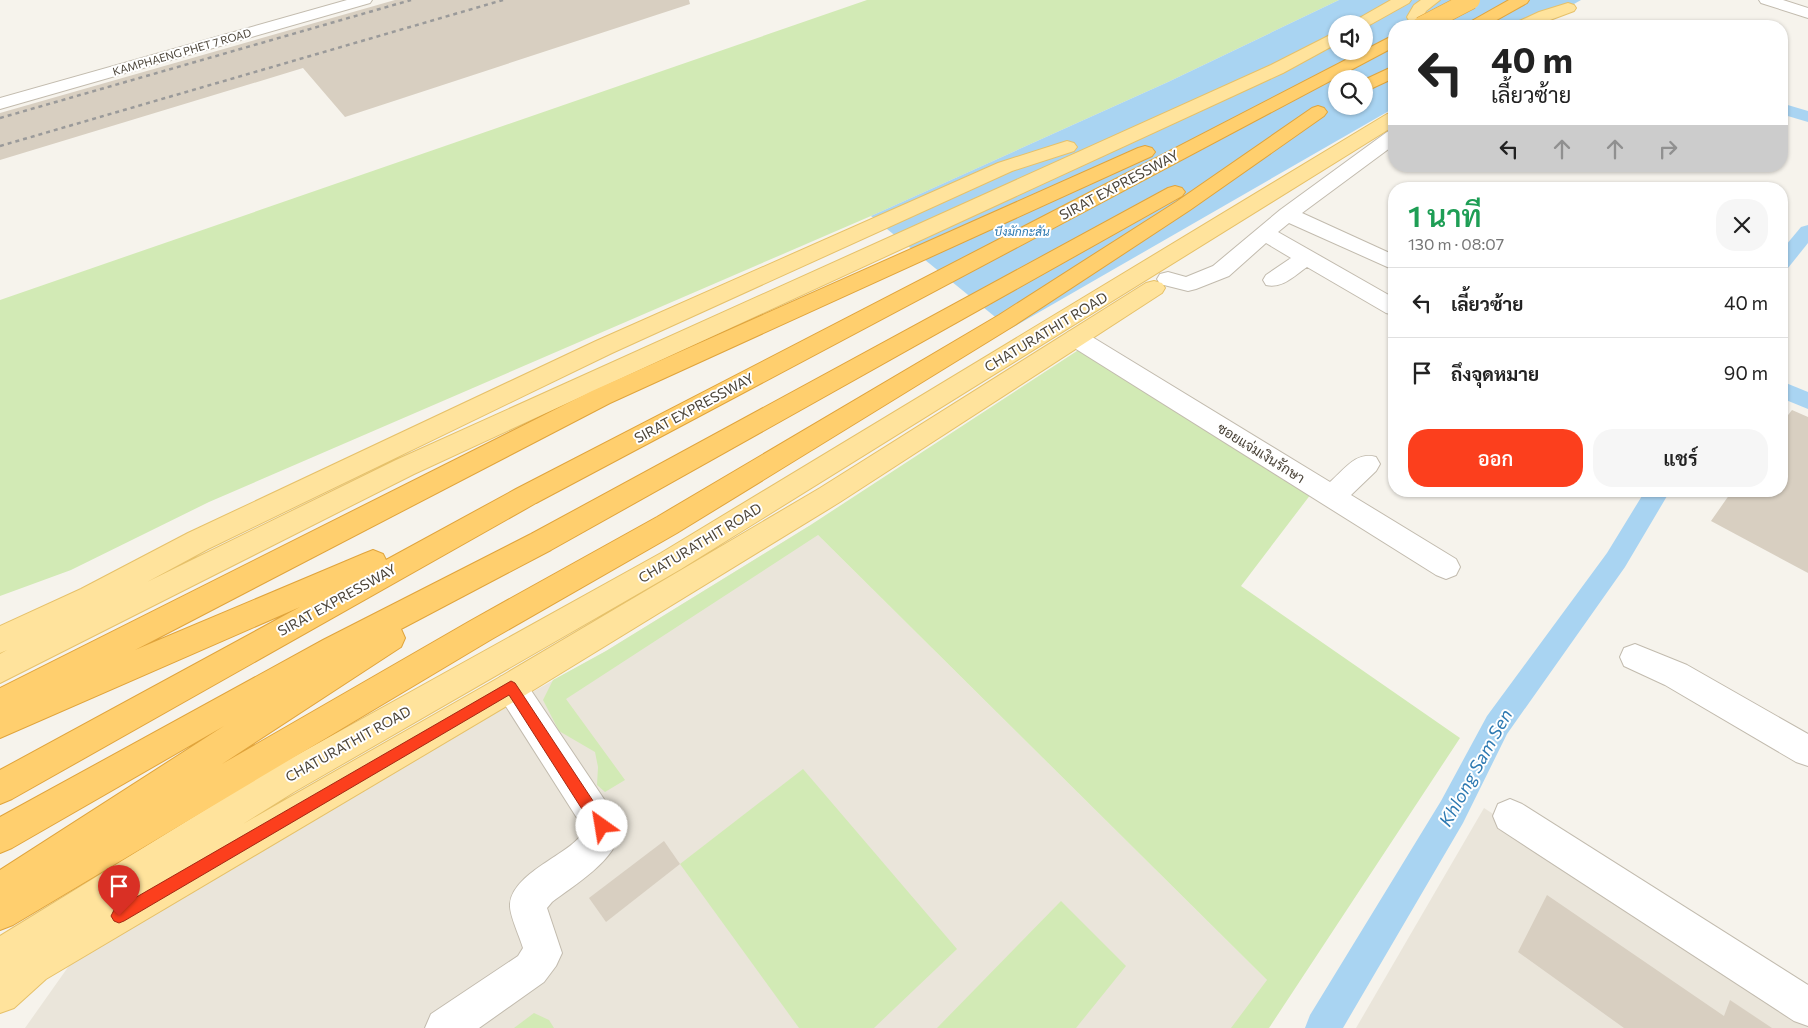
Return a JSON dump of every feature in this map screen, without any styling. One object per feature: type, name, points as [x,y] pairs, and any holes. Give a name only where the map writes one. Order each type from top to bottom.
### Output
[{"type":"highway","points":[[1433,20],[1471,0]]},
{"type":"highway","points":[[1485,20],[1521,0]]},
{"type":"highway","name":"SIRAT EXPRESSWAY","points":[[0,788],[526,496],[1388,43]]},
{"type":"highway","points":[[0,703],[35,687],[601,398],[1047,195],[1343,67]]},
{"type":"highway","points":[[1373,82],[1388,74]]},
{"type":"highway","points":[[0,836],[326,654],[541,542],[1327,107]]},
{"type":"highway","points":[[0,912],[482,630],[667,525],[1007,320],[1183,206],[1327,107]]},
{"type":"highway","points":[[0,723],[526,496]]},
{"type":"highway","points":[[0,891],[218,748],[541,542]]},
{"type":"main road","points":[[1373,17],[1403,0]]},
{"type":"main road","points":[[1416,20],[1415,17],[1420,8],[1432,0]]},
{"type":"main road","points":[[1533,20],[1571,4]]},
{"type":"main road","points":[[1552,20],[1571,4]]},
{"type":"main road","points":[[0,669],[405,467],[1277,69],[1328,41]]},
{"type":"main road","points":[[0,640],[91,598],[206,536],[604,347],[1005,167],[1182,111]]},
{"type":"main road","name":"CHATURATHIT ROAD","points":[[0,957],[282,781],[671,561],[1388,122]]},
{"type":"main road","points":[[0,994],[33,966],[511,687],[830,495],[1198,258],[1288,184]]},
{"type":"street","name":"KAMPHAENG PHET 7 ROAD","points":[[0,104],[364,0]]},
{"type":"street","points":[[1767,0],[1808,14]]},
{"type":"street","points":[[1168,278],[1188,284],[1221,271],[1287,214],[1388,140]]},
{"type":"street","points":[[1287,214],[1388,260]]},
{"type":"street","points":[[1264,233],[1388,305]]},
{"type":"street","points":[[1274,280],[1306,258]]},
{"type":"street","name":"ซอยแจ่มเงินรักษา","points":[[1076,338],[1446,567]]},
{"type":"street","points":[[1332,497],[1367,464]]},
{"type":"street","points":[[1635,657],[1676,675],[1808,750]]},
{"type":"street","points":[[445,1028],[530,969],[542,954],[540,936],[530,917],[528,904],[539,889],[578,861],[598,843],[602,826],[511,687]]},
{"type":"street","points":[[1510,816],[1808,1007]]},
{"type":"shaded area","points":[[809,526],[1267,980],[1269,1028],[25,1028],[78,953],[297,823],[606,651]]},
{"type":"shaded area","points":[[1484,808],[1808,1019],[1808,1028],[1356,1028]]},
{"type":"green space","points":[[867,0],[1339,0],[1168,82],[871,216],[209,502],[71,570],[0,596],[0,300]]},
{"type":"green space","points":[[1080,349],[1314,490],[1241,586],[1460,738],[1269,1028],[1231,1028],[1267,980],[818,535],[566,699],[625,780],[605,792],[597,785],[598,767],[595,752],[559,731],[543,700],[553,680],[606,651],[809,526]]},
{"type":"green space","points":[[803,769],[957,949],[874,1028],[799,1028],[680,864]]},
{"type":"green space","points":[[1061,901],[1126,966],[1076,1028],[937,1028]]},
{"type":"green space","points":[[534,1013],[549,1020],[554,1028],[514,1028]]},
{"type":"water","name":"บึงมักกะสัน","points":[[1339,0],[1581,0],[1546,20],[1388,20],[1388,111],[1010,329],[871,216],[1168,82]]},
{"type":"building","points":[[395,0],[689,0],[690,4],[345,117],[303,68],[0,160],[0,113]]},
{"type":"building","points":[[1792,410],[1808,417],[1808,573],[1711,521],[1728,497],[1788,497],[1788,415]]},
{"type":"building","points":[[664,841],[680,864],[606,922],[589,898]]},
{"type":"building","points":[[1547,895],[1724,1016],[1730,1000],[1772,1028],[1624,1028],[1518,952]]},
{"type":"waterway","points":[[1788,110],[1808,117]]},
{"type":"waterway","name":"Khlong Sam Sen","points":[[1788,255],[1808,231]]},
{"type":"waterway","points":[[1788,392],[1808,401]]},
{"type":"waterway","name":"Khlong Sam Sen","points":[[1323,1028],[1452,812],[1497,725],[1616,560],[1654,497]]},
{"type":"railway","points":[[0,118],[411,0]]},
{"type":"railway","points":[[0,146],[503,0]]},
{"type":"route","points":[[119,916],[511,687],[602,826]]}]
